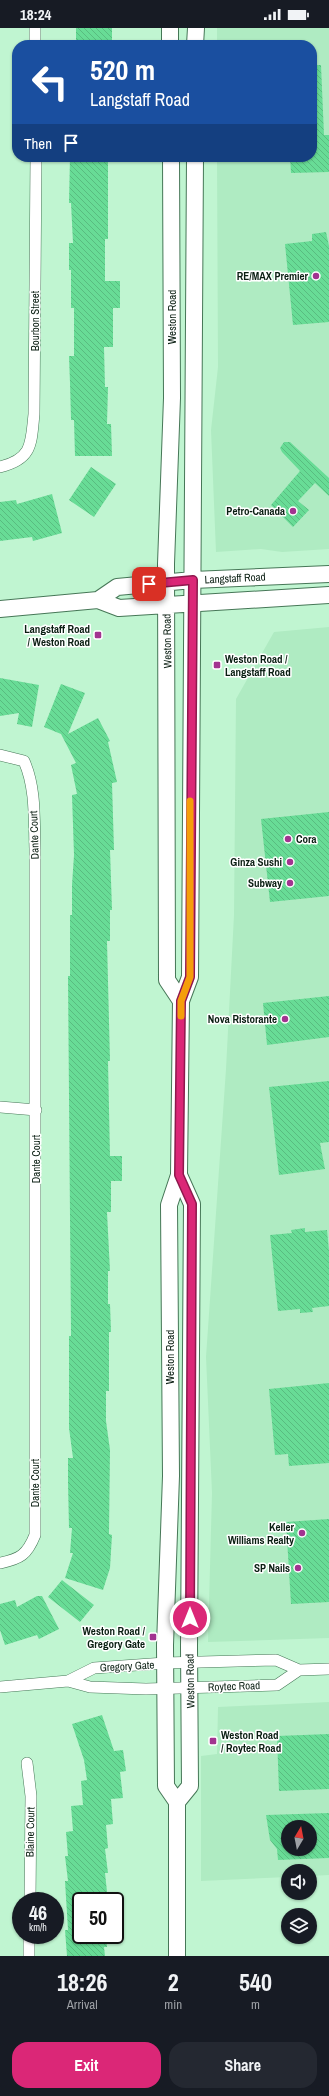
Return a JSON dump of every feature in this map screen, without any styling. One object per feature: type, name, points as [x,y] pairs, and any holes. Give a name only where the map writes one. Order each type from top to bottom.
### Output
[{"type":"main road","points":[[170,28],[170,40]]},
{"type":"main road","points":[[196,28],[196,40]]},
{"type":"main road","name":"Weston Road","points":[[171,162],[172,398],[166,582],[167,980],[181,1001]]},
{"type":"main road","name":"Weston Road","points":[[179,1175],[192,1204],[191,1688],[190,1786],[177,1802],[166,1786],[165,1663],[171,1476],[169,1204],[179,1175],[181,1001],[190,977],[195,162]]},
{"type":"main road","name":"Langstaff Road","points":[[98,600],[117,587],[193,580],[329,574]]},
{"type":"main road","name":"Langstaff Road","points":[[0,610],[98,600],[119,608],[329,595]]},
{"type":"main road","points":[[177,1802],[177,1956]]},
{"type":"street","points":[[35,28],[35,40]]},
{"type":"street","name":"Bourbon Street","points":[[0,467],[17,461],[24,456],[30,443],[34,414],[36,162]]},
{"type":"street","name":"Dante Court","points":[[0,755],[24,761],[31,777],[35,849],[36,1110],[35,1535],[30,1546],[23,1555],[16,1560],[0,1563]]},
{"type":"street","points":[[0,1108],[36,1110]]},
{"type":"street","points":[[190,1662],[276,1660],[298,1670],[329,1669]]},
{"type":"street","name":"Gregory Gate","points":[[68,1681],[94,1668],[190,1662]]},
{"type":"street","name":"Roytec Road","points":[[166,1688],[277,1685],[298,1670]]},
{"type":"street","name":"Gregory Gate","points":[[0,1687],[68,1681],[90,1687],[166,1688]]},
{"type":"street","name":"Blaine Court","points":[[27,1763],[31,1796],[30,1892]]},
{"type":"street","points":[[29,1944],[29,1956]]},
{"type":"shaded area","points":[[217,28],[329,28],[329,549],[282,552],[261,549],[216,552],[211,430],[218,367],[217,162],[317,162],[317,40],[217,40]]},
{"type":"shaded area","points":[[329,627],[329,1638],[208,1642],[212,1493],[206,1357],[226,1069],[234,915],[236,699],[274,632]]},
{"type":"shaded area","points":[[329,1702],[329,1875],[317,1876],[317,1864],[281,1864],[281,1877],[201,1881],[201,1756],[217,1754],[218,1707]]},
{"type":"building","points":[[76,28],[112,28],[112,40],[76,40]]},
{"type":"building","points":[[317,65],[321,65],[324,135],[329,135],[329,172],[291,173],[290,162],[317,162]]},
{"type":"building","points":[[70,162],[108,162],[108,239],[105,239],[105,281],[120,281],[120,308],[113,308],[113,347],[104,347],[105,387],[108,387],[107,424],[111,424],[112,456],[75,456],[74,420],[71,420],[69,356],[74,356],[74,308],[71,308],[71,270],[69,270],[69,243],[73,243],[71,203],[69,203]]},
{"type":"building","points":[[326,232],[329,246],[329,322],[293,325],[285,244],[312,241],[312,234]]},
{"type":"building","points":[[284,442],[290,442],[329,478],[329,496],[315,483],[298,501],[309,510],[293,527],[271,505],[300,471],[282,452],[280,448]]},
{"type":"building","points":[[91,467],[116,484],[94,517],[69,500]]},
{"type":"building","points":[[52,494],[62,533],[33,541],[32,537],[0,541],[0,502],[16,500],[17,504]]},
{"type":"building","points":[[0,678],[39,685],[32,727],[17,724],[19,713],[0,716]]},
{"type":"building","points":[[61,684],[85,693],[68,734],[98,718],[110,741],[108,742],[117,782],[112,783],[114,850],[110,850],[112,910],[110,910],[110,941],[107,941],[110,1061],[108,1061],[110,1156],[122,1156],[122,1181],[111,1181],[111,1212],[107,1212],[110,1271],[108,1271],[108,1304],[110,1304],[111,1332],[109,1332],[109,1391],[106,1391],[106,1421],[110,1450],[109,1534],[112,1535],[110,1568],[103,1590],[65,1578],[73,1553],[70,1553],[72,1528],[69,1528],[68,1482],[68,1458],[73,1458],[69,1428],[69,1336],[71,1336],[68,976],[70,976],[70,915],[72,915],[74,855],[72,795],[77,794],[71,765],[76,763],[61,734],[44,727]]},
{"type":"building","points":[[329,812],[329,896],[270,902],[261,819]]},
{"type":"building","points":[[329,996],[329,1037],[267,1045],[263,1003]]},
{"type":"building","points":[[329,1081],[329,1142],[320,1143],[325,1169],[279,1175],[269,1087]]},
{"type":"building","points":[[305,1228],[305,1232],[327,1230],[329,1251],[329,1306],[312,1308],[313,1312],[300,1313],[300,1309],[278,1311],[270,1235],[292,1233],[291,1230]]},
{"type":"building","points":[[329,1383],[329,1463],[289,1466],[288,1454],[275,1455],[269,1389]]},
{"type":"building","points":[[329,1519],[329,1602],[291,1604],[286,1522]]},
{"type":"building","points":[[62,1580],[94,1605],[80,1622],[48,1597]]},
{"type":"building","points":[[37,1596],[42,1596],[59,1629],[39,1639],[37,1635],[5,1645],[0,1630],[0,1604],[15,1600],[17,1607]]},
{"type":"building","points":[[102,1715],[114,1751],[123,1750],[126,1771],[120,1772],[123,1798],[111,1799],[113,1824],[106,1825],[108,1848],[105,1849],[108,1873],[105,1873],[107,1892],[72,1892],[72,1944],[107,1944],[107,1947],[104,1947],[105,1956],[67,1956],[65,1930],[68,1930],[65,1881],[68,1881],[65,1856],[68,1856],[66,1832],[73,1831],[71,1806],[83,1805],[81,1781],[87,1780],[84,1760],[72,1724]]},
{"type":"building","points":[[329,1734],[329,1789],[279,1791],[277,1736]]},
{"type":"building","points":[[329,1813],[329,1858],[278,1860],[277,1849],[270,1840],[266,1815]]},
{"type":"slow traffic","points":[[181,1016],[181,1001],[190,977],[190,801]]},
{"type":"place","name":"RE/MAX Premier","points":[[316,276]]},
{"type":"place","name":"Petro-Canada","points":[[293,511]]},
{"type":"place","name":"Langstaff Road / Weston Road","points":[[98,635]]},
{"type":"place","name":"Weston Road / Langstaff Road","points":[[217,665]]},
{"type":"place","name":"Cora","points":[[288,839]]},
{"type":"place","name":"Ginza Sushi","points":[[290,862]]},
{"type":"place","name":"Subway","points":[[290,883]]},
{"type":"place","name":"Nova Ristorante","points":[[285,1019]]},
{"type":"place","name":"Keller Williams Realty","points":[[302,1533]]},
{"type":"place","name":"SP Nails","points":[[298,1568]]},
{"type":"place","name":"Weston Road / Gregory Gate","points":[[153,1637]]},
{"type":"place","name":"Weston Road / Roytec Road","points":[[213,1741]]},
{"type":"route","points":[[149,584],[193,580],[190,799],[190,977],[181,1001],[179,1056],[179,1175],[192,1204],[190,1618]]}]
